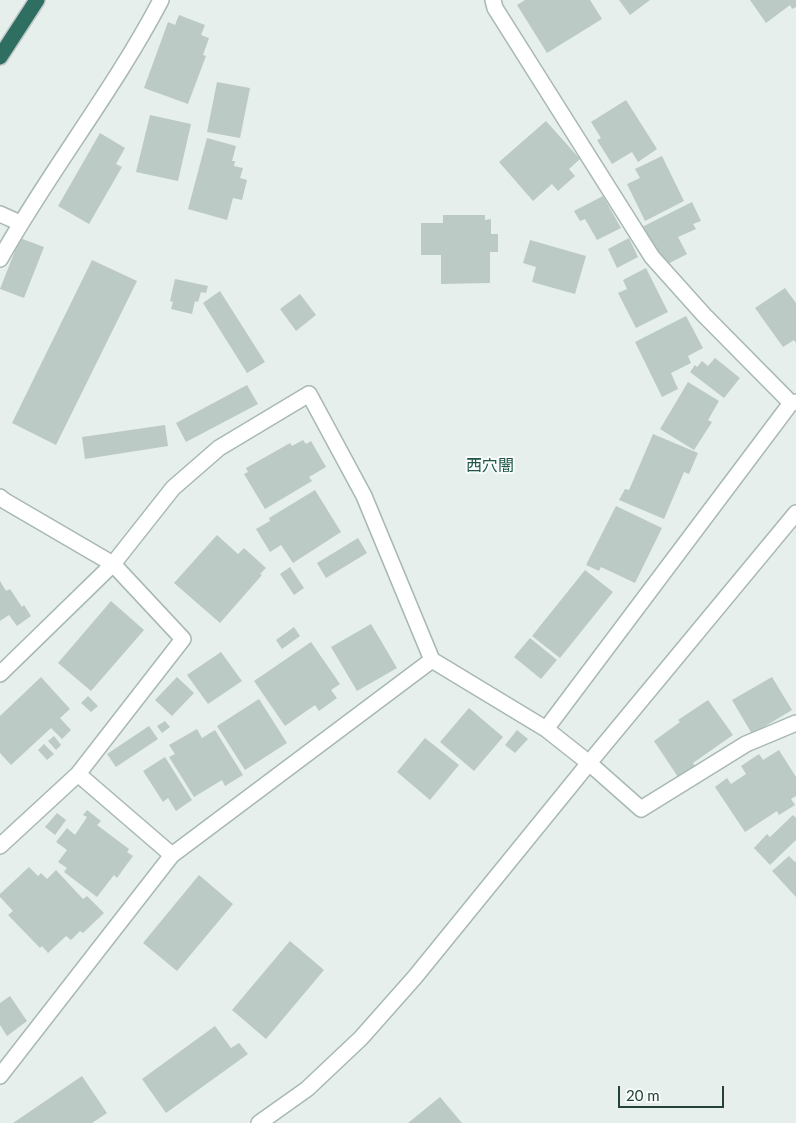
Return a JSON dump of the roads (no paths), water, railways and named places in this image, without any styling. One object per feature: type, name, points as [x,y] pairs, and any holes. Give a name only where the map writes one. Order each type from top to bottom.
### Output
[{"type":"highway","points":[[0,57],[37,0]]},
{"type":"street","points":[[0,259],[20,223],[142,35],[161,0]]},
{"type":"street","points":[[493,0],[495,8],[652,257],[704,315],[793,403],[546,729]]},
{"type":"street","points":[[0,214],[20,223]]},
{"type":"street","points":[[0,674],[113,564],[173,488],[218,448],[308,394],[364,496],[432,660],[546,729],[589,763],[641,809],[746,744],[796,723]]},
{"type":"street","points":[[0,497],[113,564],[183,639],[78,774],[0,846]]},
{"type":"street","points":[[259,1123],[307,1089],[361,1038],[415,977],[796,512]]},
{"type":"street","points":[[0,1076],[172,855],[432,660]]},
{"type":"street","points":[[78,774],[172,855]]},
{"type":"district","name":"西穴闇","points":[[490,466]]}]
